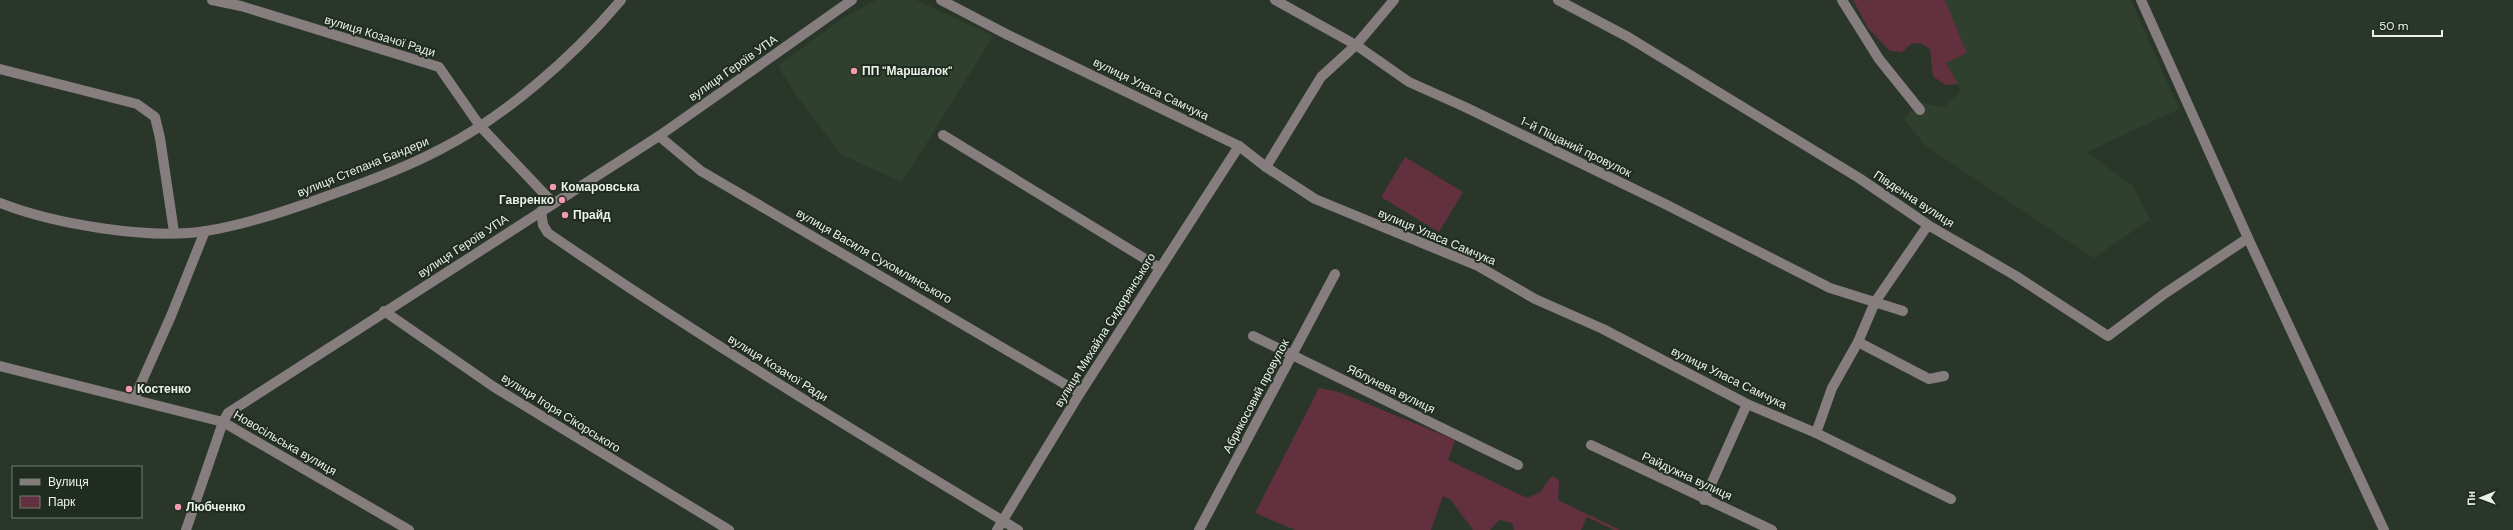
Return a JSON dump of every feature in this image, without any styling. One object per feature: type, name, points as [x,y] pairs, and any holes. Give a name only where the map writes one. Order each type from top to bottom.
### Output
[{"type":"street","name":"вулиця Козачої Ради","points":[[212,0],[241,6],[439,68],[480,126],[553,203]]},
{"type":"street","name":"вулиця Степана Бандери","points":[[0,203],[18,210],[78,224],[150,233],[205,231],[296,207],[373,179],[439,150],[480,126],[550,73],[583,43],[621,0]]},
{"type":"street","name":"вулиця Героїв УПА","points":[[186,530],[223,422],[233,409],[659,136],[852,0]]},
{"type":"street","name":"вулиця Уласа Самчука","points":[[941,0],[1239,146],[1266,167],[1315,199],[1478,266],[1535,299],[1603,329],[1747,404],[1816,433],[1951,499]]},
{"type":"street","name":"1-й Піщаний провулок","points":[[1274,0],[1356,45],[1409,82],[1465,107],[1668,205],[1830,288],[1903,311]]},
{"type":"street","points":[[1266,167],[1322,77],[1356,45],[1394,0]]},
{"type":"street","name":"Південна вулиця","points":[[1558,0],[1628,37],[1859,178],[1928,225],[2016,276],[2108,336],[2164,294],[2248,238]]},
{"type":"street","points":[[1842,0],[1879,59],[1920,110]]},
{"type":"street","points":[[2141,0],[2248,238],[2384,530]]},
{"type":"street","points":[[0,69],[137,104],[155,117],[160,138],[174,232]]},
{"type":"street","points":[[943,135],[1160,268]]},
{"type":"street","name":"вулиця Василя Сухомлинського","points":[[659,136],[702,171],[1080,393]]},
{"type":"street","name":"вулиця Михайла Сидорянського","points":[[997,530],[1080,393],[1239,146]]},
{"type":"street","name":"вулиця Козачої Ради","points":[[541,211],[543,225],[548,233],[629,288],[791,393],[1018,530]]},
{"type":"street","points":[[1816,433],[1832,388],[1858,342],[1875,302],[1928,225]]},
{"type":"street","points":[[134,399],[171,316],[205,231]]},
{"type":"street","name":"Абрикосовий провулок","points":[[1199,530],[1335,274]]},
{"type":"street","name":"вулиця Ігоря Сікорського","points":[[384,311],[494,387],[729,530]]},
{"type":"street","name":"Яблунева вулиця","points":[[1253,336],[1518,465]]},
{"type":"street","points":[[1858,342],[1929,379],[1944,376]]},
{"type":"street","name":"Новосільська вулиця","points":[[0,366],[223,422],[409,530]]},
{"type":"street","points":[[1704,500],[1747,404]]},
{"type":"street","name":"Райдужна вулиця","points":[[1591,445],[1704,500],[1772,530]]},
{"type":"shaded area","name":"ПП \"Маршалок\"","points":[[877,0],[916,0],[993,36],[902,182],[842,155],[795,94],[778,66],[841,19]]},
{"type":"shaded area","points":[[1945,0],[2131,0],[2179,109],[2087,152],[2133,186],[2150,219],[2094,258],[1926,146],[1904,119],[1919,102],[1943,108],[1961,91],[1946,63],[1967,53]]},
{"type":"green space","points":[[1853,0],[1945,0],[1967,53],[1946,63],[1958,84],[1945,85],[1933,76],[1930,49],[1921,43],[1911,44],[1902,52],[1890,51],[1868,28]]},
{"type":"green space","points":[[1405,157],[1463,192],[1439,232],[1381,197]]},
{"type":"green space","points":[[1319,388],[1339,392],[1455,440],[1448,460],[1527,498],[1540,492],[1552,476],[1559,480],[1558,500],[1620,530],[1614,530],[1587,517],[1581,530],[1514,530],[1512,523],[1499,520],[1490,530],[1473,530],[1451,500],[1443,496],[1431,530],[1295,530],[1255,513]]},
{"type":"place","name":"ПП \"Маршалок\"","points":[[854,71]]},
{"type":"place","name":"Комаровська","points":[[553,187]]},
{"type":"place","name":"Гавренко","points":[[562,200]]},
{"type":"place","name":"Прайд","points":[[565,215]]},
{"type":"place","name":"Костенко","points":[[129,389]]},
{"type":"place","name":"Любченко","points":[[178,507]]}]
